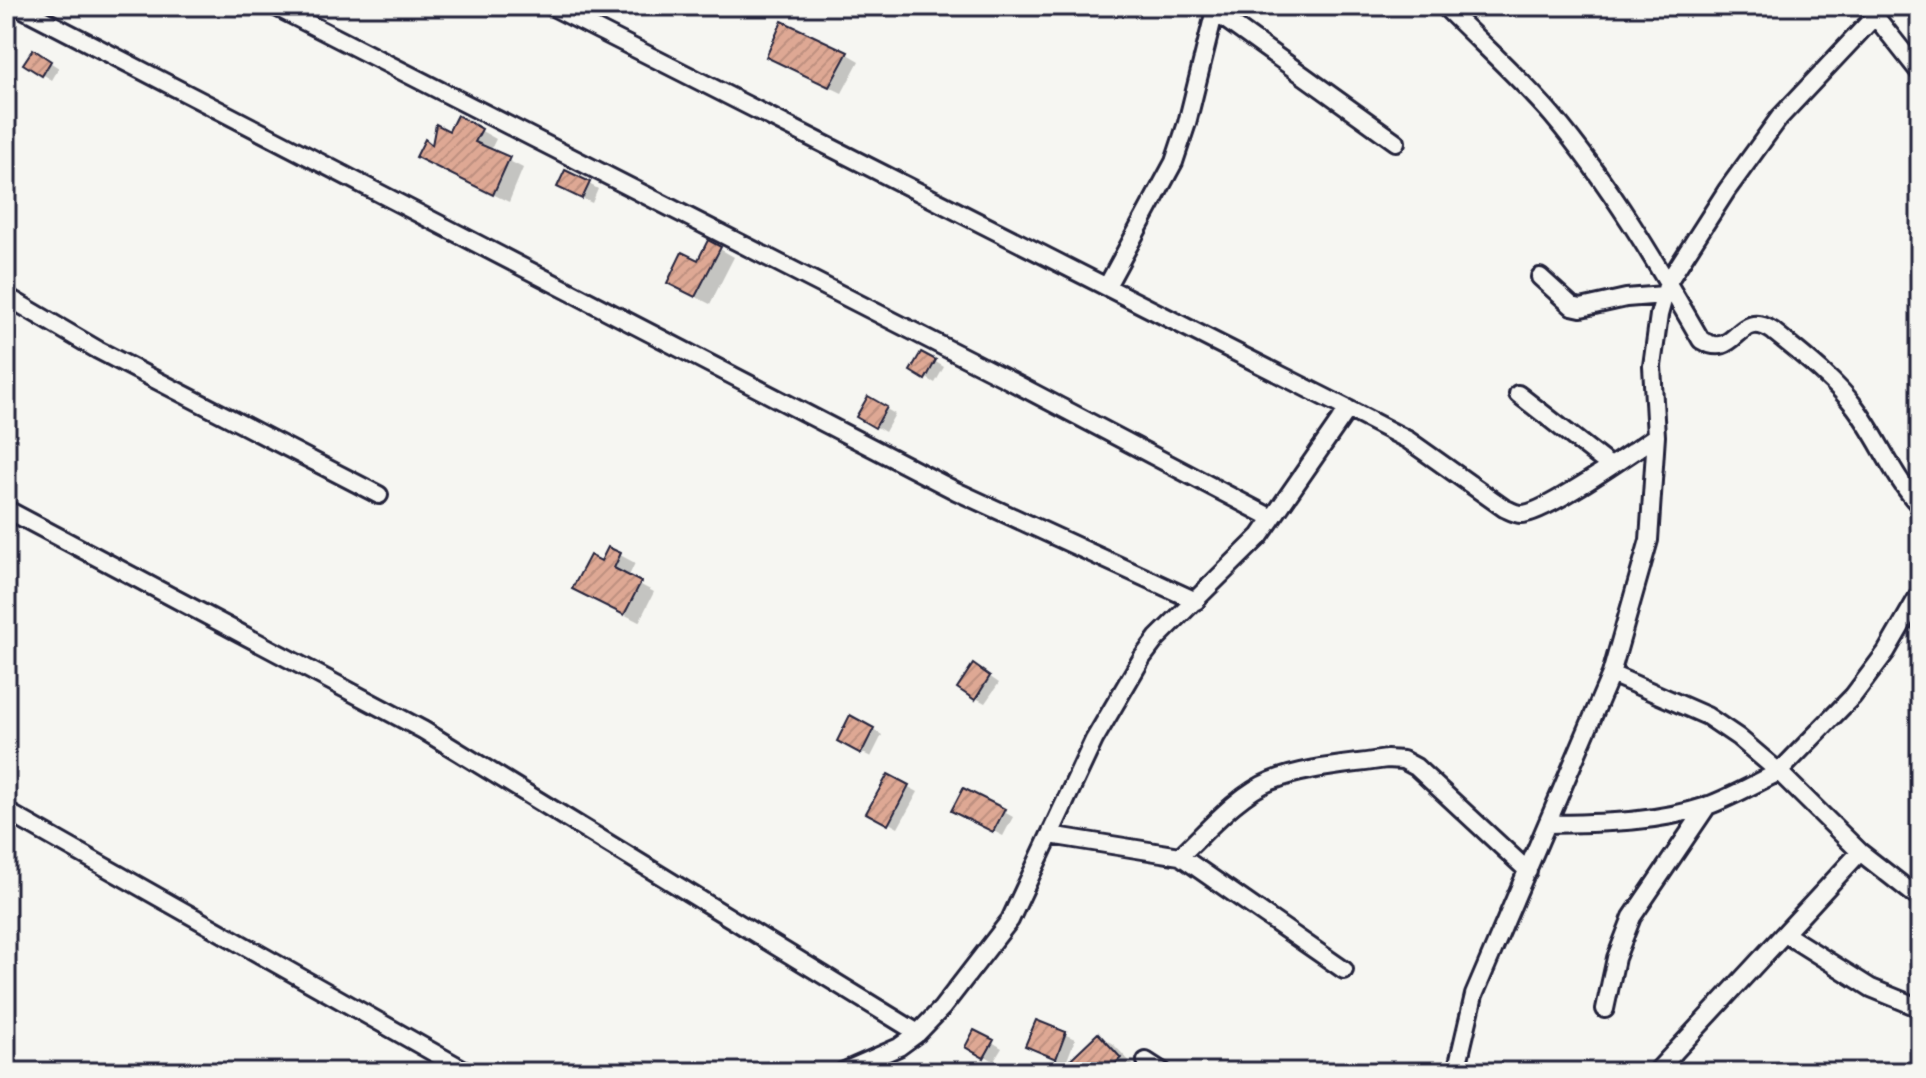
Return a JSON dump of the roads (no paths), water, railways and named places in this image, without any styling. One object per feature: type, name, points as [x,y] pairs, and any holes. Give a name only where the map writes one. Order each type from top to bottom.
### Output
[{"type":"street","points":[[17,6],[956,491],[1196,601]]},
{"type":"street","points":[[274,6],[991,371],[1272,518]]},
{"type":"street","points":[[551,6],[1408,440],[1504,508],[1519,515],[1531,513],[1656,436]]},
{"type":"street","points":[[1444,6],[1551,114],[1658,263],[1666,288],[1701,340],[1710,346],[1726,343],[1753,324],[1761,324],[1800,353],[1851,402],[1900,482],[1920,506]]},
{"type":"street","points":[[1107,286],[1174,162],[1187,123],[1215,9],[1396,142]]},
{"type":"street","points":[[1456,1072],[1474,995],[1611,674],[1649,540],[1656,436],[1652,366],[1666,288],[1727,190],[1780,117],[1878,11],[1920,73]]},
{"type":"street","points":[[1540,277],[1572,306],[1581,308],[1666,288]]},
{"type":"street","points":[[6,296],[98,350],[379,495]]},
{"type":"street","points":[[1518,394],[1610,466]]},
{"type":"street","points":[[842,1072],[899,1047],[918,1033],[942,1008],[1010,920],[1094,740],[1142,658],[1157,638],[1252,545],[1348,409]]},
{"type":"street","points":[[6,509],[423,730],[918,1033]]},
{"type":"street","points":[[1548,824],[1636,822],[1708,805],[1779,772],[1853,696],[1886,652],[1920,593]]},
{"type":"street","points":[[1611,674],[1707,716],[1738,737],[1779,772],[1860,852],[1920,899]]},
{"type":"street","points":[[1180,856],[1248,793],[1269,781],[1387,759],[1403,760],[1416,767],[1528,871]]},
{"type":"street","points":[[1605,1009],[1616,958],[1632,917],[1708,805]]},
{"type":"street","points":[[6,811],[468,1072]]},
{"type":"street","points":[[1050,835],[1180,856],[1344,970]]},
{"type":"street","points":[[1658,1070],[1860,852]]},
{"type":"street","points":[[1785,934],[1871,988],[1920,1008]]},
{"type":"street","points":[[1146,1061],[1163,1072]]}]
